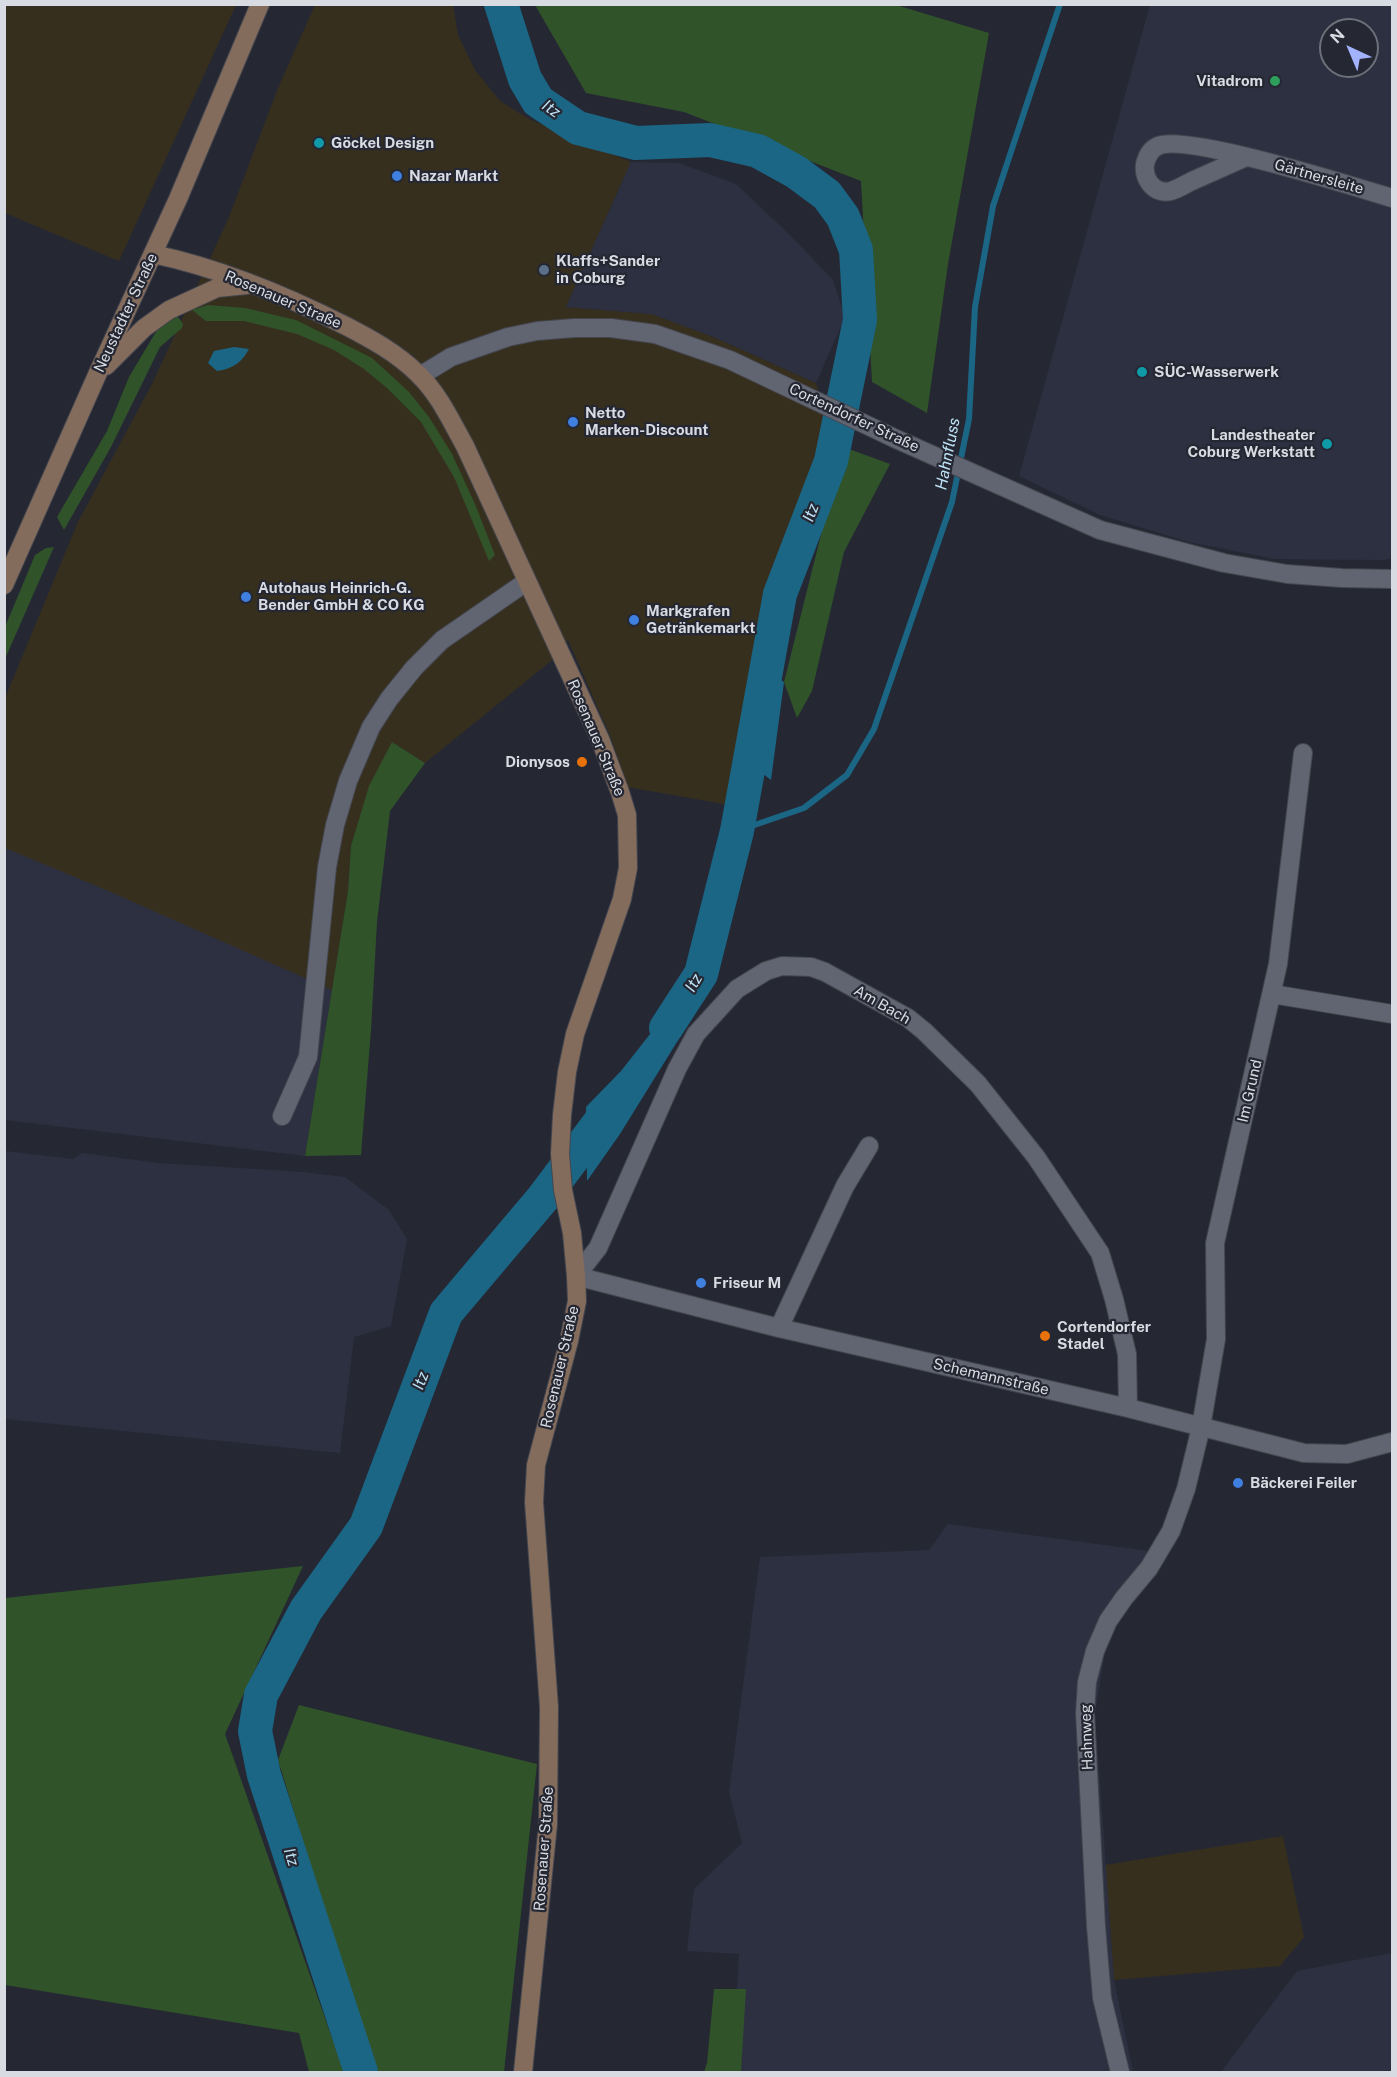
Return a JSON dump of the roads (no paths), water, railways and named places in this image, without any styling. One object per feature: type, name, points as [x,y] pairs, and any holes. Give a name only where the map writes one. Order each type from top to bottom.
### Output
[{"type":"street","name":"Neustadter Straße","points":[[4,585],[153,254],[260,4]]},
{"type":"street","name":"Gärtnersleite","points":[[1246,157],[1170,191],[1157,190],[1149,184],[1144,173],[1150,152],[1158,146],[1170,143],[1246,157],[1392,198]]},
{"type":"street","name":"Rosenauer Straße","points":[[153,254],[191,262],[312,309],[390,351],[420,376],[440,400],[465,446],[600,739],[627,815],[628,868],[622,899],[575,1034],[567,1072],[562,1115],[560,1154],[563,1190],[572,1233],[577,1301],[536,1464],[534,1502],[549,1707],[549,1824],[523,2073]]},
{"type":"street","points":[[97,375],[144,328],[169,310],[217,288],[252,285]]},
{"type":"street","name":"Cortendorfer Straße","points":[[420,376],[451,357],[508,338],[537,332],[574,328],[611,328],[655,334],[730,360],[894,438],[1100,530],[1215,561],[1287,574],[1392,579]]},
{"type":"street","points":[[282,1116],[308,1057],[327,867],[335,825],[348,781],[371,727],[389,699],[414,668],[442,640],[526,582]]},
{"type":"street","name":"Im Grund","points":[[1201,1427],[1216,1339],[1215,1243],[1278,964],[1303,753]]},
{"type":"street","name":"Am Bach","points":[[576,1276],[598,1248],[677,1069],[696,1034],[737,988],[766,970],[782,966],[811,967],[825,972],[908,1018],[924,1031],[978,1084],[1036,1157],[1100,1253],[1127,1354],[1128,1408]]},
{"type":"street","points":[[1272,994],[1392,1014]]},
{"type":"street","points":[[779,1328],[845,1186],[869,1146]]},
{"type":"street","name":"Schemannstraße","points":[[576,1276],[779,1328],[1128,1408],[1304,1453],[1347,1454],[1392,1442]]},
{"type":"street","name":"Hahnweg","points":[[1120,2073],[1102,1998],[1085,1713],[1087,1682],[1095,1651],[1108,1622],[1149,1568],[1171,1532],[1186,1489],[1201,1427]]},
{"type":"water","points":[[234,347],[249,349],[243,358],[228,369],[217,371],[208,363],[214,351]]},
{"type":"water","points":[[757,664],[784,682],[771,780],[745,760]]},
{"type":"water","points":[[687,979],[698,1008],[620,1134],[587,1181],[586,1107],[621,1071],[683,992]]},
{"type":"waterway","name":"Itz","points":[[501,4],[525,79],[538,101],[578,128],[636,143],[710,140],[758,151],[796,172],[827,195],[843,217],[856,250],[860,320],[831,461],[780,594],[737,831],[701,974],[666,1028]]},
{"type":"waterway","name":"Hahnfluss","points":[[737,831],[804,808],[847,775],[874,729],[952,502],[969,419],[975,307],[993,206],[1060,4]]},
{"type":"waterway","name":"Itz","points":[[361,2072],[264,1775],[255,1731],[261,1695],[306,1610],[366,1526],[446,1313],[543,1198],[615,1102]]},
{"type":"place","name":"Vitadrom","points":[[1275,81]]},
{"type":"place","name":"Göckel Design","points":[[319,143]]},
{"type":"place","name":"Nazar Markt","points":[[397,176]]},
{"type":"place","name":"Klaffs+Sander in Coburg","points":[[544,270]]},
{"type":"place","name":"SÜC-Wasserwerk","points":[[1142,372]]},
{"type":"place","name":"Netto Marken-Discount","points":[[573,422]]},
{"type":"place","name":"Landestheater Coburg Werkstatt","points":[[1327,444]]},
{"type":"place","name":"Autohaus Heinrich-G. Bender GmbH & CO KG","points":[[246,597]]},
{"type":"place","name":"Markgrafen Getränkemarkt","points":[[634,620]]},
{"type":"place","name":"Dionysos","points":[[582,762]]},
{"type":"place","name":"Friseur M","points":[[701,1283]]},
{"type":"place","name":"Cortendorfer Stadel","points":[[1045,1336]]},
{"type":"place","name":"Bäckerei Feiler","points":[[1238,1483]]}]
